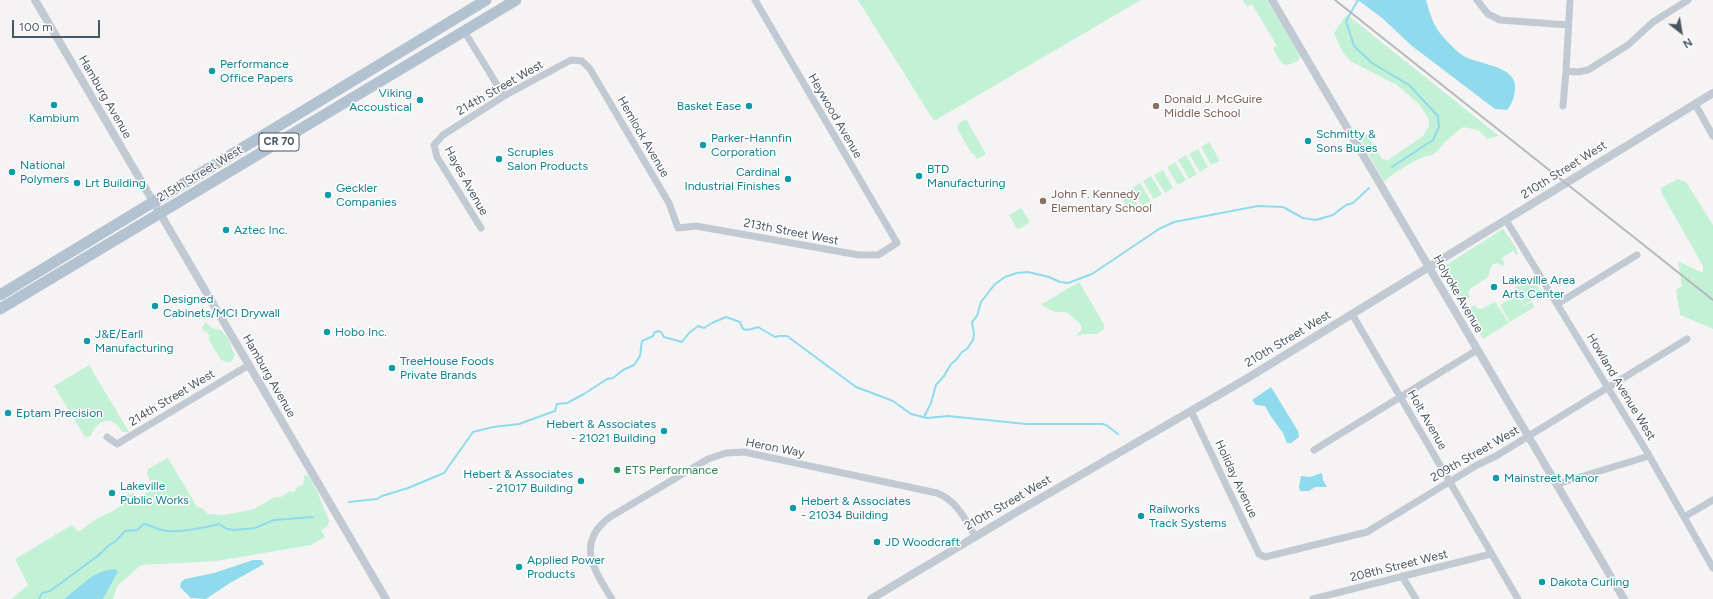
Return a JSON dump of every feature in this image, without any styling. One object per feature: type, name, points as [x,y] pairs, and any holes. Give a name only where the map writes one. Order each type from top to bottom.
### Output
[{"type":"main road","name":"215th Street West","points":[[0,293],[154,202],[486,0]]},
{"type":"main road","points":[[464,31],[468,20],[496,0]]},
{"type":"main road","name":"215th Street West","points":[[0,309],[516,0]]},
{"type":"main road","points":[[398,71],[412,57],[451,31],[457,18]]},
{"type":"street","name":"Hamburg Avenue","points":[[35,0],[386,599]]},
{"type":"street","name":"Heywood Avenue","points":[[755,0],[897,243]]},
{"type":"street","name":"Holyoke Avenue","points":[[1272,0],[1428,268],[1624,599]]},
{"type":"street","points":[[1477,0],[1488,14],[1500,20],[1568,25]]},
{"type":"street","points":[[1563,106],[1570,0]]},
{"type":"street","points":[[1566,71],[1578,72],[1588,70],[1628,45],[1653,22],[1688,0]]},
{"type":"street","points":[[464,31],[504,96]]},
{"type":"street","name":"214th Street West","points":[[434,145],[443,135],[504,96],[570,60],[582,61]]},
{"type":"street","name":"Hemlock Avenue","points":[[582,61],[590,68],[669,203],[678,228]]},
{"type":"street","name":"210th Street West","points":[[871,599],[975,536],[1191,411],[1713,93]]},
{"type":"street","points":[[1694,104],[1713,136]]},
{"type":"street","name":"Hayes Avenue","points":[[434,145],[437,157],[480,228]]},
{"type":"street","name":"Howland Avenue West","points":[[1506,220],[1608,387],[1713,568]]},
{"type":"street","name":"213th Street West","points":[[678,228],[696,226],[859,255],[878,255],[897,243]]},
{"type":"street","points":[[1557,304],[1637,255]]},
{"type":"street","name":"Holt Avenue","points":[[1352,314],[1518,599]]},
{"type":"street","name":"209th Street West","points":[[1262,557],[1269,557],[1367,532],[1450,481],[1528,436],[1686,339]]},
{"type":"street","points":[[1314,450],[1477,350]]},
{"type":"street","name":"214th Street West","points":[[107,437],[117,444],[249,365]]},
{"type":"street","name":"Holiday Avenue","points":[[1191,411],[1259,554],[1262,557]]},
{"type":"street","name":"Heron Way","points":[[612,599],[594,569],[591,561],[592,538],[598,527],[610,517],[702,462],[726,453],[744,452],[937,493],[945,496],[954,504],[975,536]]},
{"type":"street","points":[[1557,484],[1649,456]]},
{"type":"street","points":[[1684,517],[1713,500]]},
{"type":"street","name":"208th Street West","points":[[1313,599],[1492,554]]},
{"type":"street","points":[[1402,576],[1416,599]]},
{"type":"green space","points":[[858,0],[1141,0],[934,121]]},
{"type":"green space","points":[[1243,0],[1267,0],[1300,56],[1299,60],[1285,65],[1280,61],[1273,48],[1277,46],[1252,4],[1247,7]]},
{"type":"green space","points":[[1346,15],[1499,136],[1488,139],[1478,130],[1463,127],[1434,154],[1423,157],[1408,165],[1384,182],[1360,139],[1361,135],[1367,135],[1382,159],[1388,160],[1423,136],[1429,126],[1428,118],[1419,104],[1397,85],[1352,62],[1343,53],[1334,33]]},
{"type":"green space","points":[[966,119],[986,154],[977,159],[974,154],[971,153],[957,128],[958,124]]},
{"type":"green space","points":[[1209,142],[1220,161],[1211,165],[1201,147]]},
{"type":"green space","points":[[1198,149],[1208,167],[1200,172],[1189,154]]},
{"type":"green space","points":[[1186,155],[1197,174],[1189,179],[1178,160]]},
{"type":"green space","points":[[1175,162],[1186,180],[1178,185],[1167,167]]},
{"type":"green space","points":[[1163,170],[1173,188],[1165,193],[1154,175]]},
{"type":"green space","points":[[1151,176],[1162,194],[1154,199],[1143,181]]},
{"type":"green space","points":[[1678,179],[1686,182],[1713,225],[1713,329],[1680,315],[1676,290],[1682,286],[1678,261],[1703,273],[1703,266],[1661,192],[1661,188]]},
{"type":"green space","points":[[1140,183],[1151,201],[1142,206],[1132,188]]},
{"type":"green space","points":[[1129,190],[1139,208],[1131,213],[1120,195]]},
{"type":"green space","points":[[1021,208],[1030,222],[1018,230],[1009,215]]},
{"type":"green space","points":[[1503,229],[1517,249],[1516,250],[1518,253],[1516,255],[1513,251],[1503,257],[1502,259],[1505,264],[1502,266],[1497,263],[1494,264],[1488,277],[1470,289],[1468,293],[1470,297],[1462,302],[1460,301],[1442,270],[1443,267]]},
{"type":"green space","points":[[1533,277],[1542,295],[1524,305],[1514,288]]},
{"type":"green space","points":[[1079,282],[1104,324],[1104,329],[1097,334],[1084,334],[1076,336],[1082,329],[1080,324],[1069,314],[1065,312],[1055,312],[1042,304]]},
{"type":"green space","points":[[1517,295],[1524,306],[1532,302],[1534,307],[1510,322],[1500,305]]},
{"type":"green space","points":[[1494,302],[1509,323],[1483,339],[1466,310],[1475,305],[1477,308],[1482,309]]},
{"type":"green space","points":[[205,323],[207,323],[211,328],[221,330],[230,341],[232,350],[235,354],[230,363],[221,360],[208,338],[210,337],[202,328]]},
{"type":"green space","points":[[89,365],[129,432],[124,432],[113,422],[106,421],[96,426],[91,436],[85,437],[54,386]]},
{"type":"green space","points":[[168,458],[197,507],[202,508],[208,514],[225,515],[254,509],[275,497],[281,497],[290,491],[294,492],[298,486],[303,485],[304,476],[308,475],[316,489],[329,520],[327,526],[321,530],[325,537],[311,545],[216,561],[141,565],[117,586],[113,599],[103,599],[109,585],[114,579],[111,570],[103,571],[64,599],[11,599],[28,585],[15,559],[72,525],[80,531],[96,519],[117,509],[122,504],[120,500],[129,494],[134,493],[137,498],[150,491],[150,481],[147,474],[148,469]]},
{"type":"water","points":[[1358,0],[1426,0],[1432,20],[1438,30],[1457,51],[1466,57],[1499,68],[1511,76],[1514,82],[1515,90],[1509,108],[1507,110],[1495,109],[1412,46],[1382,18]]},
{"type":"water","points":[[1271,387],[1298,431],[1299,437],[1291,443],[1287,443],[1283,433],[1265,406],[1256,405],[1252,400]]},
{"type":"water","points":[[1322,473],[1323,480],[1327,487],[1315,487],[1309,491],[1300,491],[1299,487],[1301,476],[1310,477]]},
{"type":"water","points":[[253,560],[261,560],[264,564],[230,583],[206,599],[191,598],[180,587],[181,582],[185,579],[214,573]]},
{"type":"water","points":[[115,569],[118,571],[103,599],[64,599],[91,577],[103,571]]},
{"type":"waterway","points":[[1358,0],[1346,21],[1354,46],[1372,63],[1409,85],[1438,116],[1439,127],[1433,140],[1392,167]]},
{"type":"waterway","points":[[924,417],[931,403],[936,385],[944,376],[951,364],[962,352],[967,349],[973,340],[974,334],[972,322],[977,316],[981,302],[995,284],[1005,277],[1017,273],[1028,272],[1068,283],[1092,274],[1159,229],[1174,222],[1258,206],[1283,207],[1303,218],[1316,220],[1333,215],[1346,205],[1353,203],[1369,188]]},
{"type":"waterway","points":[[349,502],[377,499],[444,473],[473,432],[493,427],[519,424],[555,411],[557,404],[567,403],[634,365],[640,356],[642,341],[653,336],[654,333],[658,331],[661,332],[664,337],[682,342],[689,333],[698,326],[704,328],[726,317],[740,322],[743,329],[749,330],[758,327],[775,337],[787,336],[856,387],[893,401],[911,414],[927,418],[948,416],[1026,424],[1102,424],[1106,425],[1118,434]]},
{"type":"waterway","points":[[39,599],[42,593],[50,591],[99,555],[125,531],[137,530],[144,524],[168,531],[190,530],[219,524],[227,529],[234,530],[255,528],[274,520],[313,517]]},
{"type":"railway","points":[[1335,0],[1713,300]]},
{"type":"place","name":"Performance Office Papers","points":[[212,71]]},
{"type":"place","name":"Viking Accoustical","points":[[420,100]]},
{"type":"place","name":"Kambium","points":[[54,105]]},
{"type":"place","name":"Basket Ease","points":[[749,106]]},
{"type":"place","name":"Donald J. McGuire Middle School","points":[[1156,106]]},
{"type":"place","name":"Schmitty & Sons Buses","points":[[1308,141]]},
{"type":"place","name":"Parker-Hannfin Corporation","points":[[703,145]]},
{"type":"place","name":"Scruples Salon Products","points":[[499,159]]},
{"type":"place","name":"National Polymers","points":[[12,172]]},
{"type":"place","name":"BTD Manufacturing","points":[[919,176]]},
{"type":"place","name":"Cardinal Industrial Finishes","points":[[788,179]]},
{"type":"place","name":"Lrt Building","points":[[77,183]]},
{"type":"place","name":"Geckler Companies","points":[[328,195]]},
{"type":"place","name":"John F. Kennedy Elementary School","points":[[1043,201]]},
{"type":"place","name":"Aztec Inc.","points":[[226,230]]},
{"type":"place","name":"Lakeville Area Arts Center","points":[[1494,287]]},
{"type":"place","name":"Designed Cabinets/MCI Drywall","points":[[155,306]]},
{"type":"place","name":"Hobo Inc.","points":[[327,332]]},
{"type":"place","name":"J&E/Earll Manufacturing","points":[[87,341]]},
{"type":"place","name":"TreeHouse Foods Private Brands","points":[[392,368]]},
{"type":"place","name":"Eptam Precision","points":[[8,413]]},
{"type":"place","name":"Hebert & Associates - 21021 Building","points":[[664,431]]},
{"type":"place","name":"ETS Performance","points":[[617,470]]},
{"type":"place","name":"Mainstreet Manor","points":[[1496,478]]},
{"type":"place","name":"Hebert & Associates - 21017 Building","points":[[581,481]]},
{"type":"place","name":"Lakeville Public Works","points":[[112,493]]},
{"type":"place","name":"Hebert & Associates - 21034 Building","points":[[793,508]]},
{"type":"place","name":"Railworks Track Systems","points":[[1141,516]]},
{"type":"place","name":"JD Woodcraft","points":[[877,542]]},
{"type":"place","name":"Applied Power Products","points":[[519,567]]},
{"type":"place","name":"Dakota Curling","points":[[1542,582]]}]
